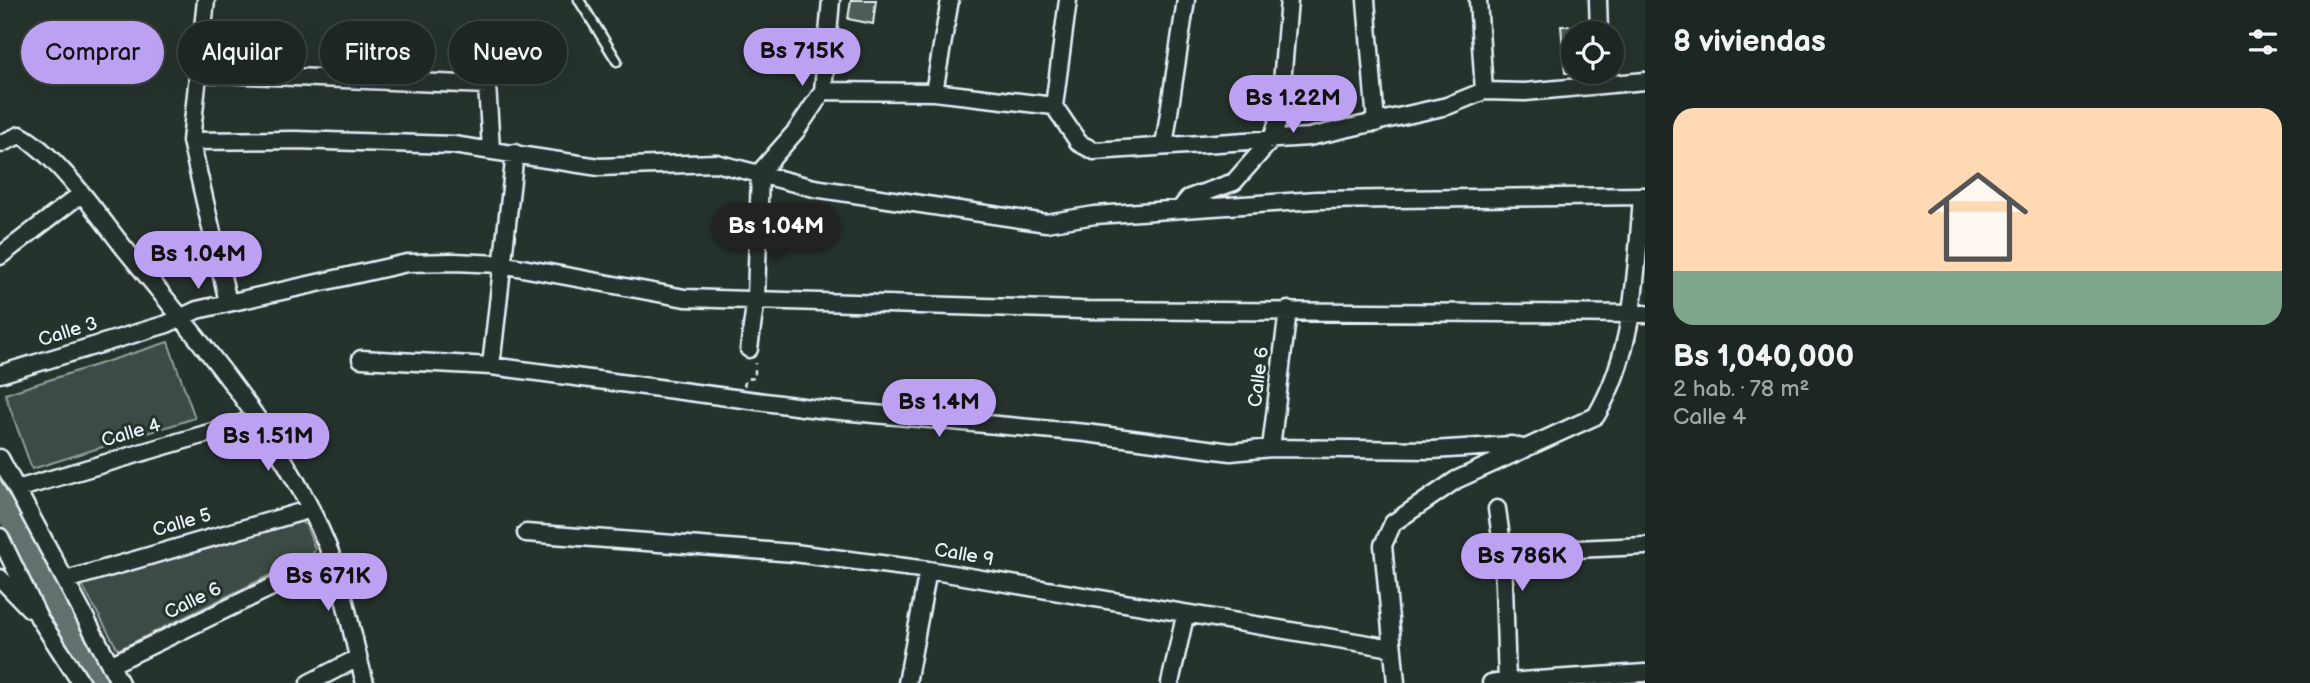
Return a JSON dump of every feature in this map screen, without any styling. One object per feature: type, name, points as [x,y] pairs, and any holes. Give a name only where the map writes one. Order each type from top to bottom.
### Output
[{"type":"street","points":[[204,21],[206,0]]},
{"type":"street","points":[[749,349],[756,298],[760,172],[796,131],[823,91],[831,0]]},
{"type":"street","points":[[934,92],[950,0]]},
{"type":"street","points":[[1068,0],[1054,106],[1079,143],[1094,151],[1309,137],[1447,106],[1484,91],[1525,92],[1568,84]]},
{"type":"street","points":[[1164,146],[1186,0]]},
{"type":"street","points":[[1180,209],[1189,198],[1234,182],[1272,139],[1279,118],[1289,0]]},
{"type":"street","points":[[1366,0],[1376,123]]},
{"type":"street","points":[[1478,0],[1484,91]]},
{"type":"street","points":[[1598,0],[1599,21]]},
{"type":"street","points":[[306,77],[487,85],[491,149]]},
{"type":"street","points":[[1624,80],[1645,81]]},
{"type":"street","points":[[198,84],[191,141],[228,302]]},
{"type":"street","points":[[823,91],[934,92],[1054,106]]},
{"type":"street","points":[[6,141],[20,135],[28,139],[81,194],[194,330],[257,419],[311,509],[332,558],[365,683]]},
{"type":"street","points":[[191,141],[295,139],[491,149],[599,167],[716,163],[760,172],[814,188],[1046,223],[1095,215],[1317,200],[1643,196],[1639,314],[1608,395],[1596,416],[1457,480],[1393,523],[1383,545],[1396,683]]},
{"type":"street","points":[[491,366],[515,153]]},
{"type":"street","points":[[0,256],[81,194]]},
{"type":"street","name":"Calle 3","points":[[0,374],[228,302],[407,262],[501,264],[685,298],[756,298],[1081,310],[1639,314]]},
{"type":"street","name":"Calle 6","points":[[1271,448],[1288,310]]},
{"type":"street","points":[[361,359],[491,366],[742,399],[1086,433],[1231,452],[1271,448],[1432,450],[1512,444],[1525,449]]},
{"type":"street","name":"Calle 4","points":[[17,489],[257,419]]},
{"type":"street","points":[[0,458],[120,683]]},
{"type":"street","name":"Calle 5","points":[[66,580],[311,509]]},
{"type":"street","points":[[1497,509],[1503,552],[1502,682],[1637,677]]},
{"type":"street","name":"Calle 9","points":[[526,533],[794,553],[928,570],[1185,616],[1392,648]]},
{"type":"street","points":[[0,537],[39,618],[81,683]]},
{"type":"street","points":[[1503,552],[1645,546]]},
{"type":"street","name":"Calle 6","points":[[110,665],[332,558]]},
{"type":"street","points":[[907,683],[928,570]]},
{"type":"street","points":[[0,578],[39,618]]},
{"type":"street","points":[[1170,683],[1185,616]]},
{"type":"street","points":[[309,683],[358,658]]},
{"type":"lane","points":[[579,0],[617,61]]},
{"type":"path","points":[[742,399],[746,379],[755,378],[755,356],[748,356],[749,349]]},
{"type":"shaded area","points":[[168,342],[195,418],[32,469],[5,394]]},
{"type":"shaded area","points":[[301,522],[306,525],[315,549],[313,554],[118,650],[82,585]]},
{"type":"building","points":[[851,0],[876,0],[873,24],[848,19]]},
{"type":"waterway","points":[[0,494],[101,683]]}]
